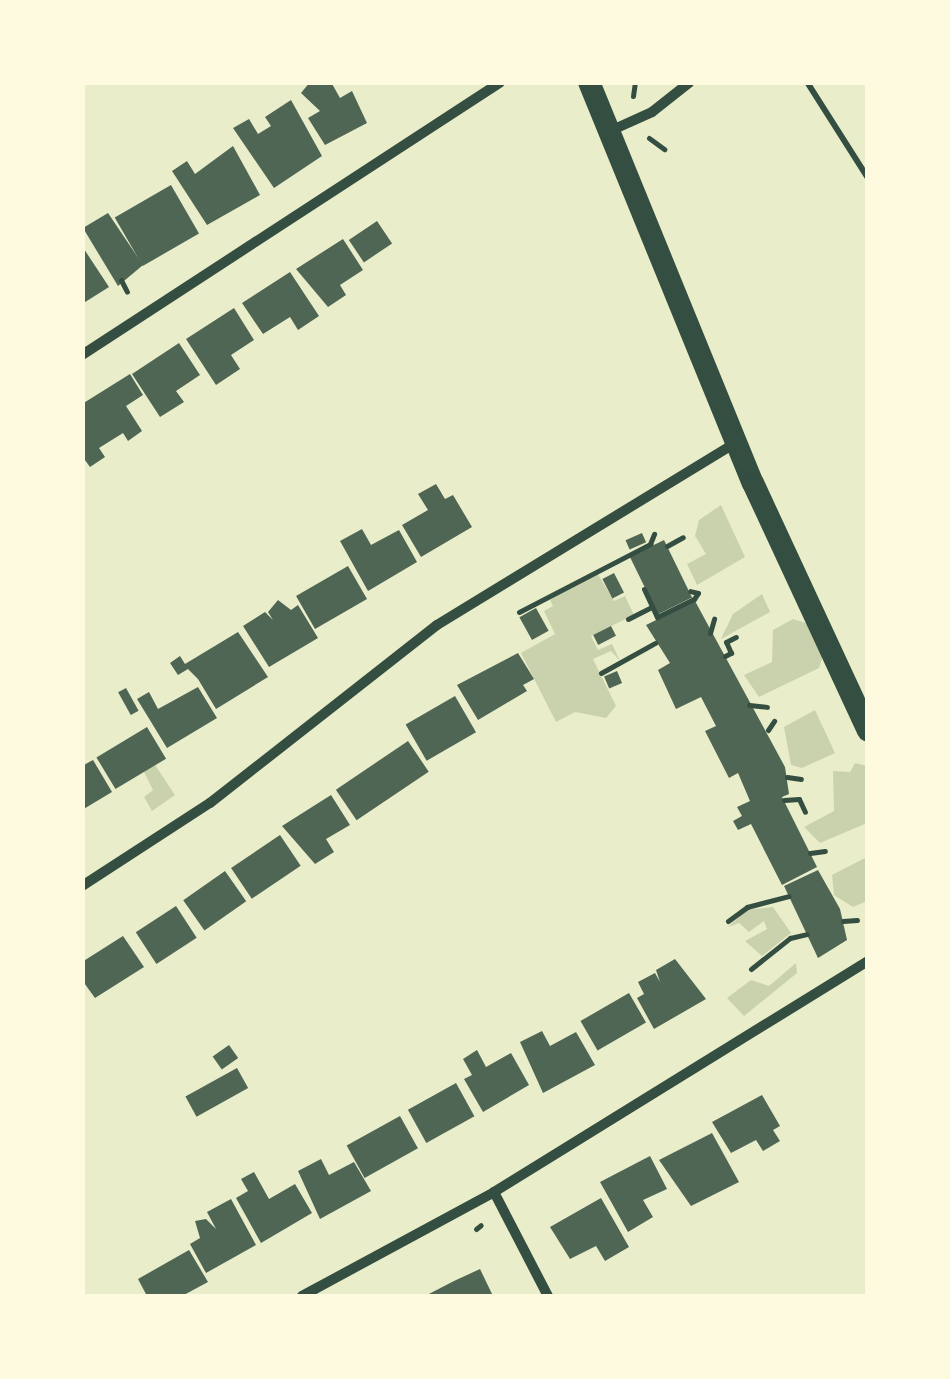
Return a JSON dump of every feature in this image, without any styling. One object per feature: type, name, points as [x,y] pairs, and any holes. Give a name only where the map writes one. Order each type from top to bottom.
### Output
[{"type":"main road","points":[[589,82],[736,442],[868,731]]},
{"type":"street","points":[[82,354],[500,82]]},
{"type":"street","points":[[608,132],[652,112],[690,82]]},
{"type":"street","points":[[82,886],[210,803],[437,625],[736,442]]},
{"type":"street","points":[[302,1296],[494,1192],[868,962]]},
{"type":"street","points":[[494,1192],[548,1296]]},
{"type":"lane","points":[[807,82],[868,178]]},
{"type":"path","points":[[632,96],[635,82]]},
{"type":"path","points":[[649,138],[664,149]]},
{"type":"path","points":[[120,280],[127,292]]},
{"type":"path","points":[[518,612],[650,544],[654,534]]},
{"type":"path","points":[[667,546],[683,538]]},
{"type":"path","points":[[644,589],[658,617],[694,599],[698,593],[690,591]]},
{"type":"path","points":[[628,619],[651,603]]},
{"type":"path","points":[[710,633],[714,619]]},
{"type":"path","points":[[725,656],[731,653],[726,642],[736,637]]},
{"type":"path","points":[[606,672],[655,643]]},
{"type":"path","points":[[748,705],[767,707]]},
{"type":"path","points":[[768,730],[774,721]]},
{"type":"path","points":[[786,777],[801,779]]},
{"type":"path","points":[[784,800],[799,799]]},
{"type":"path","points":[[788,808],[799,799]]},
{"type":"path","points":[[799,799],[805,812]]},
{"type":"path","points":[[810,853],[825,850]]},
{"type":"path","points":[[728,921],[748,907],[788,896]]},
{"type":"path","points":[[843,921],[857,920]]},
{"type":"path","points":[[751,969],[790,938],[807,934]]},
{"type":"green space","points":[[721,505],[745,557],[697,585],[687,564],[706,554],[695,536],[699,520]]},
{"type":"green space","points":[[596,571],[614,601],[625,596],[634,615],[591,636],[598,650],[612,644],[620,661],[611,651],[593,659],[616,706],[606,718],[575,712],[556,722],[521,653],[555,634],[544,611],[553,606],[550,600]]},
{"type":"green space","points":[[762,594],[770,612],[721,639],[733,614]]},
{"type":"green space","points":[[793,619],[809,624],[823,655],[819,668],[759,697],[744,675],[772,662],[773,630]]},
{"type":"green space","points":[[815,710],[835,753],[802,768],[791,765],[784,727]]},
{"type":"green space","points":[[855,763],[867,766],[867,823],[820,843],[804,827],[834,811],[833,771],[850,772]]},
{"type":"green space","points":[[155,765],[175,795],[152,811],[144,797],[153,790],[144,772]]},
{"type":"green space","points":[[867,857],[867,901],[853,907],[834,895],[832,875]]},
{"type":"green space","points":[[773,907],[791,933],[762,956],[745,941],[767,929],[764,921],[749,932],[739,923],[728,927],[747,910]]},
{"type":"green space","points":[[796,963],[797,973],[744,1016],[727,998],[751,980],[769,986]]},
{"type":"building","points":[[310,82],[331,82],[340,98],[352,91],[367,123],[325,145],[308,118],[320,111],[301,93]]},
{"type":"building","points":[[291,100],[322,156],[274,188],[233,128],[249,119],[258,134],[271,126],[265,117]]},
{"type":"building","points":[[233,146],[260,195],[207,225],[172,171],[187,161],[195,174]]},
{"type":"building","points":[[171,185],[199,233],[143,266],[115,218]]},
{"type":"building","points":[[108,213],[143,265],[118,286],[83,228]]},
{"type":"building","points":[[377,221],[392,243],[364,262],[349,240]]},
{"type":"building","points":[[343,239],[363,270],[340,285],[346,295],[328,307],[296,269]]},
{"type":"building","points":[[82,246],[109,287],[82,304]]},
{"type":"building","points":[[290,272],[319,316],[298,330],[290,317],[263,334],[242,303]]},
{"type":"building","points":[[234,308],[254,340],[231,355],[240,369],[216,385],[186,339]]},
{"type":"building","points":[[179,343],[200,375],[176,391],[184,402],[160,417],[132,374]]},
{"type":"building","points":[[130,374],[143,395],[126,406],[142,431],[128,441],[123,433],[99,448],[105,457],[90,467],[82,456],[82,404]]},
{"type":"building","points":[[436,484],[445,499],[453,495],[472,527],[421,557],[402,525],[428,510],[418,494]]},
{"type":"building","points":[[362,529],[371,545],[399,530],[417,562],[368,591],[340,541]]},
{"type":"building","points":[[642,533],[646,542],[630,549],[626,540]]},
{"type":"building","points":[[664,540],[692,598],[658,614],[630,557]]},
{"type":"building","points":[[348,566],[367,599],[315,629],[296,596]]},
{"type":"building","points":[[614,573],[624,593],[612,599],[602,579]]},
{"type":"building","points":[[278,600],[291,610],[298,605],[318,638],[269,667],[243,626],[265,612],[273,620],[268,612]]},
{"type":"building","points":[[695,601],[785,767],[789,794],[782,797],[817,867],[782,885],[751,824],[738,830],[733,821],[742,816],[737,807],[750,801],[738,773],[729,778],[705,731],[716,726],[701,697],[676,709],[658,670],[670,663],[646,625]]},
{"type":"building","points":[[536,608],[549,631],[532,640],[519,617]]},
{"type":"building","points":[[611,626],[616,636],[598,645],[593,635]]},
{"type":"building","points":[[238,632],[268,677],[216,709],[188,669],[178,675],[170,663],[180,656],[185,664]]},
{"type":"building","points":[[518,653],[534,679],[523,685],[527,691],[478,720],[457,685]]},
{"type":"building","points":[[617,671],[622,683],[609,688],[604,676]]},
{"type":"building","points":[[198,687],[217,718],[167,748],[137,699],[149,692],[158,709]]},
{"type":"building","points":[[126,688],[139,711],[131,715],[118,692]]},
{"type":"building","points":[[455,696],[476,732],[427,761],[406,724]]},
{"type":"building","points":[[147,727],[166,759],[115,789],[96,757]]},
{"type":"building","points":[[408,741],[429,772],[357,820],[336,790]]},
{"type":"building","points":[[93,760],[112,792],[82,810],[82,766]]},
{"type":"building","points":[[331,795],[350,825],[326,839],[334,852],[315,864],[282,826]]},
{"type":"building","points":[[280,835],[301,866],[252,899],[231,868]]},
{"type":"building","points":[[818,870],[840,909],[847,940],[818,958],[784,886]]},
{"type":"building","points":[[225,871],[246,901],[204,931],[183,900]]},
{"type":"building","points":[[176,906],[197,938],[156,964],[136,932]]},
{"type":"building","points":[[123,936],[144,967],[95,998],[82,980],[82,962]]},
{"type":"building","points":[[675,959],[706,999],[654,1029],[637,998],[644,994],[638,982],[655,973],[660,982],[656,970]]},
{"type":"building","points":[[629,993],[646,1022],[598,1050],[581,1021]]},
{"type":"building","points":[[542,1031],[550,1046],[576,1032],[595,1065],[543,1093],[520,1042]]},
{"type":"building","points":[[229,1045],[238,1058],[222,1070],[213,1056]]},
{"type":"building","points":[[477,1050],[486,1067],[511,1053],[529,1085],[483,1112],[464,1079],[472,1075],[463,1059]]},
{"type":"building","points":[[237,1068],[248,1088],[197,1117],[185,1097]]},
{"type":"building","points":[[456,1083],[474,1116],[426,1143],[408,1110]]},
{"type":"building","points":[[762,1095],[780,1126],[773,1130],[780,1141],[763,1151],[756,1140],[731,1153],[712,1122]]},
{"type":"building","points":[[400,1116],[418,1148],[365,1178],[347,1146]]},
{"type":"building","points":[[712,1133],[739,1182],[691,1206],[659,1160]]},
{"type":"building","points":[[650,1156],[667,1189],[643,1200],[653,1217],[628,1232],[600,1182]]},
{"type":"building","points":[[321,1159],[329,1175],[354,1162],[371,1191],[320,1219],[298,1171]]},
{"type":"building","points":[[254,1172],[269,1199],[295,1184],[312,1213],[261,1243],[236,1198],[248,1191],[241,1179]]},
{"type":"building","points":[[601,1198],[629,1247],[605,1261],[596,1246],[570,1259],[550,1227]]},
{"type":"building","points":[[231,1199],[256,1245],[206,1273],[190,1244],[200,1238],[195,1221],[206,1219],[216,1229],[207,1212]]},
{"type":"building","points":[[189,1250],[208,1282],[182,1296],[147,1296],[138,1279]]},
{"type":"building","points":[[480,1269],[493,1296],[425,1296],[454,1281]]}]
